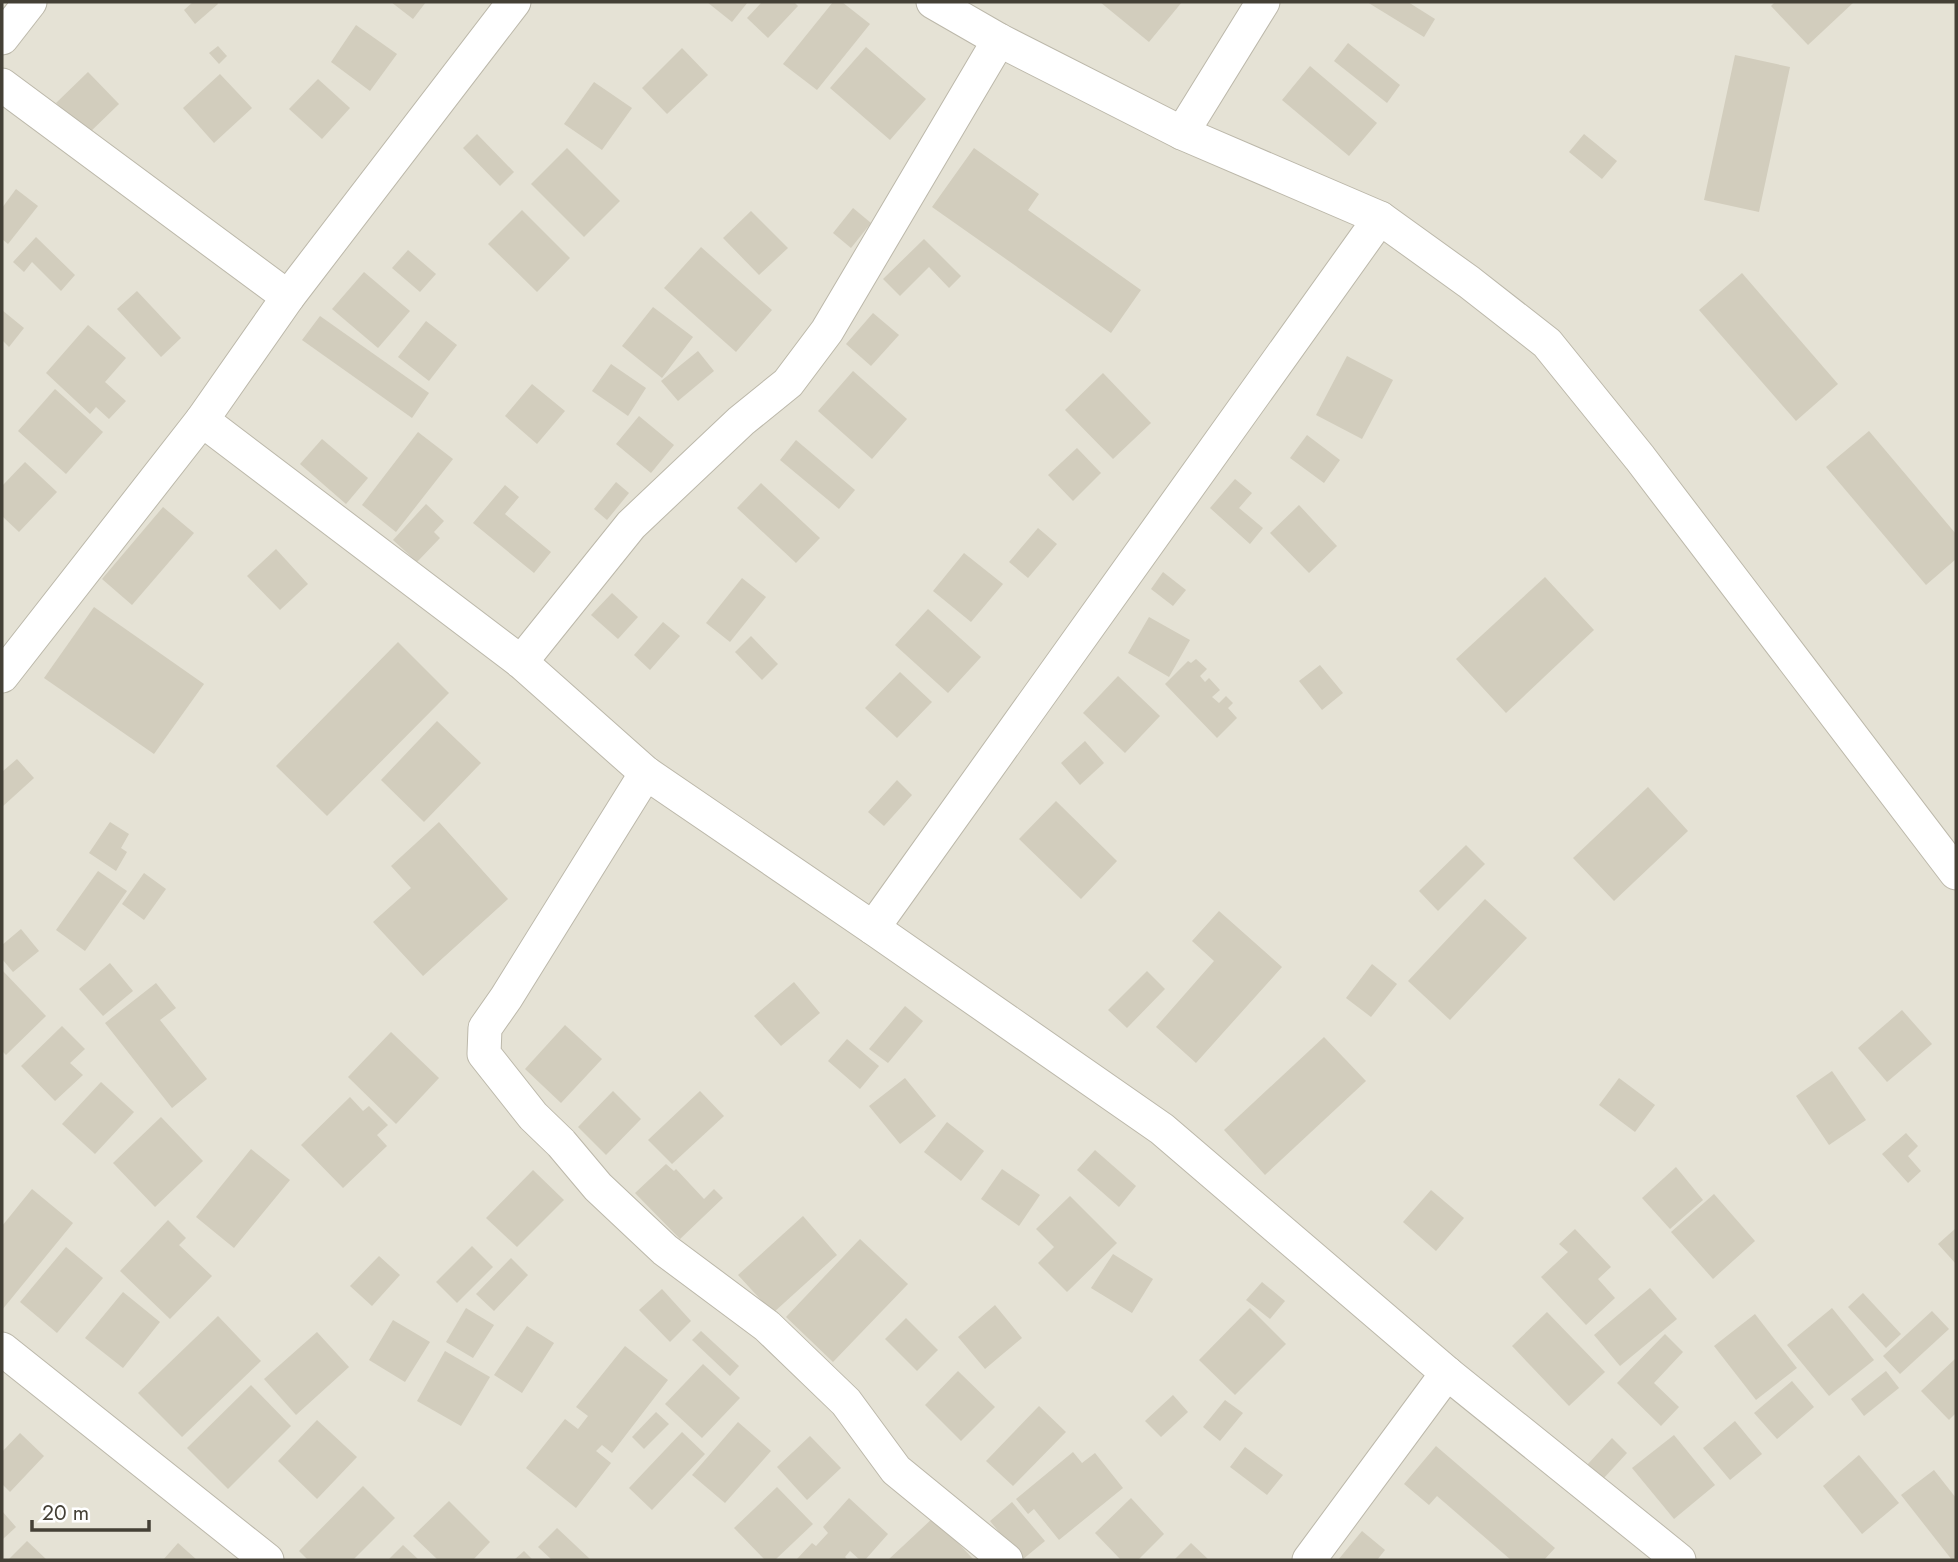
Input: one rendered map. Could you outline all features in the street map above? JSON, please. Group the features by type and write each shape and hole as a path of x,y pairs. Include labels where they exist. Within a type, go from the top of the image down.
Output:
{"street":[{"path":"2,38 30,2"},
{"path":"2,676 202,421 288,297 514,2"},
{"path":"933,2 999,40 1182,133 1380,218 1547,343 1640,458 1956,873"},
{"path":"1182,133 1263,2"},
{"path":"521,662 631,525 741,421 788,383 827,331 999,40"},
{"path":"2,85 288,297"},
{"path":"873,928 1380,218"},
{"path":"202,421 521,662 646,773 1162,1129 1447,1373 1679,1560"},
{"path":"646,773 485,1028 484,1054 533,1116 561,1143 598,1187 665,1250 767,1326 846,1402 896,1470 1006,1560"},
{"path":"2,1349 267,1560"},
{"path":"1309,1560 1447,1373"}],"shaded area":[{"path":"2,2 1956,2 1956,1560 2,1560"}],"building":[{"path":"193,2 218,4 195,24 184,10"},
{"path":"391,2 426,2 413,19"},
{"path":"707,2 748,2 732,22"},
{"path":"762,2 794,2 798,6 768,38 747,18"},
{"path":"833,2 842,2 870,24 817,90 783,64"},
{"path":"1100,2 1182,2 1149,42"},
{"path":"1367,2 1408,2 1435,19 1424,37"},
{"path":"1775,2 1854,2 1808,45 1771,6"},
{"path":"356,25 397,54 370,91 331,62"},
{"path":"1348,43 1400,85 1387,103 1334,61"},
{"path":"218,46 227,56 219,64 209,53"},
{"path":"866,47 926,99 890,140 830,88"},
{"path":"682,48 708,75 667,114 642,88"},
{"path":"1735,55 1790,67 1759,212 1704,200"},
{"path":"1310,66 1377,123 1349,156 1282,100"},
{"path":"88,72 119,104 87,135 56,103"},
{"path":"220,74 252,108 214,143 183,108"},
{"path":"318,79 350,108 322,139 289,109"},
{"path":"594,82 632,108 602,150 564,124"},
{"path":"477,134 514,172 500,186 463,148"},
{"path":"1584,134 1617,161 1602,179 1569,152"},
{"path":"567,148 620,201 584,237 531,184"},
{"path":"974,148 1039,194 1028,210 1141,290 1111,333 932,207"},
{"path":"16,189 38,206 8,244 2,239 2,208"},
{"path":"853,208 871,223 851,248 833,233"},
{"path":"522,210 570,258 537,292 488,244"},
{"path":"751,211 788,248 759,275 723,238"},
{"path":"36,237 75,275 61,291 32,262 24,272 13,262"},
{"path":"924,239 961,276 949,288 929,267 900,296 883,279"},
{"path":"701,247 772,310 736,352 664,288"},
{"path":"408,250 436,274 420,292 392,268"},
{"path":"364,272 410,311 378,348 332,309"},
{"path":"1742,273 1838,384 1796,421 1699,310"},
{"path":"137,291 181,338 161,357 117,309"},
{"path":"653,307 693,337 662,378 622,346"},
{"path":"2,310 24,328 9,347 2,340"},
{"path":"873,313 899,335 871,366 846,344"},
{"path":"320,316 429,393 412,418 302,340"},
{"path":"426,321 457,345 429,381 398,357"},
{"path":"88,325 126,358 105,382 126,401 109,419 96,407 90,414 46,373"},
{"path":"698,351 714,371 678,401 661,381"},
{"path":"1347,356 1393,380 1362,439 1316,415"},
{"path":"611,364 646,388 628,416 592,391"},
{"path":"853,371 907,419 872,459 818,411"},
{"path":"1103,373 1151,423 1113,459 1065,410"},
{"path":"532,384 565,411 537,444 505,416"},
{"path":"55,389 103,432 66,474 18,431"},
{"path":"639,416 674,445 651,473 616,444"},
{"path":"1869,431 1956,534 1956,559 1926,585 1826,467"},
{"path":"418,432 453,459 396,532 362,505"},
{"path":"1307,435 1340,460 1324,483 1290,458"},
{"path":"322,439 368,478 346,504 300,464"},
{"path":"796,440 855,490 839,509 780,460"},
{"path":"1077,448 1101,473 1073,501 1048,475"},
{"path":"25,462 57,492 19,532 2,516 2,486"},
{"path":"1235,479 1252,493 1239,508 1263,528 1250,544 1210,508"},
{"path":"616,482 629,493 607,520 594,509"},
{"path":"761,483 820,538 796,563 737,508"},
{"path":"505,485 519,497 505,514 551,552 534,573 473,523"},
{"path":"426,504 444,521 434,532 440,538 417,562 393,540"},
{"path":"1299,505 1337,546 1309,573 1270,533"},
{"path":"163,507 194,533 132,605 102,579"},
{"path":"1038,528 1057,544 1028,578 1009,562"},
{"path":"276,549 308,584 280,610 247,576"},
{"path":"964,553 1003,584 971,622 933,591"},
{"path":"1163,572 1186,590 1173,606 1151,589"},
{"path":"1545,577 1594,630 1506,713 1456,659"},
{"path":"742,578 766,597 730,642 706,623"},
{"path":"612,593 638,617 618,639 591,615"},
{"path":"94,607 204,684 154,754 44,678"},
{"path":"928,609 981,657 948,693 895,645"},
{"path":"1149,617 1190,640 1169,677 1128,653"},
{"path":"663,622 680,636 650,670 634,655"},
{"path":"751,636 778,664 762,680 735,652"},
{"path":"398,642 449,693 327,816 276,766"},
{"path":"1196,659 1207,669 1200,676 1205,682 1209,678 1220,690 1212,697 1219,703 1226,696 1233,703 1228,708 1237,718 1217,738 1165,684 1188,661 1191,663"},
{"path":"1320,665 1343,693 1322,710 1299,681"},
{"path":"900,672 932,702 897,738 865,708"},
{"path":"1118,676 1160,716 1125,753 1083,713"},
{"path":"437,721 481,763 424,822 381,780"},
{"path":"1085,741 1104,763 1080,785 1061,763"},
{"path":"17,759 34,778 2,807 2,772"},
{"path":"897,780 912,795 884,826 868,812"},
{"path":"1648,787 1688,831 1614,901 1573,858"},
{"path":"1056,801 1117,861 1081,899 1019,839"},
{"path":"110,822 129,834 121,848 127,852 116,871 89,853"},
{"path":"439,822 508,899 423,976 373,922 411,888 391,866"},
{"path":"1466,845 1485,864 1438,911 1419,891"},
{"path":"98,871 127,891 85,951 56,930"},
{"path":"144,873 166,889 144,920 122,904"},
{"path":"1485,899 1527,938 1450,1020 1408,981"},
{"path":"1219,911 1282,967 1196,1063 1156,1027 1214,961 1192,941"},
{"path":"21,929 39,951 13,972 2,959 2,945"},
{"path":"110,963 133,991 103,1016 79,989"},
{"path":"1372,964 1397,984 1371,1017 1346,998"},
{"path":"2,970 46,1016 6,1055 2,1051"},
{"path":"1147,971 1165,989 1127,1028 1108,1010"},
{"path":"794,982 820,1013 781,1046 754,1016"},
{"path":"156,983 176,1008 160,1020 207,1079 172,1108 105,1023"},
{"path":"905,1006 923,1021 888,1063 869,1049"},
{"path":"1902,1010 1932,1044 1887,1082 1858,1048"},
{"path":"565,1025 602,1059 561,1103 525,1069"},
{"path":"62,1026 85,1049 70,1063 83,1075 55,1101 21,1066"},
{"path":"391,1032 439,1078 396,1124 348,1077"},
{"path":"1324,1037 1366,1081 1265,1175 1224,1130"},
{"path":"847,1039 879,1066 860,1089 828,1061"},
{"path":"1832,1071 1866,1120 1829,1145 1796,1096"},
{"path":"905,1078 936,1116 900,1144 869,1106"},
{"path":"1619,1078 1655,1105 1635,1132 1599,1105"},
{"path":"101,1082 134,1112 95,1154 62,1124"},
{"path":"613,1091 641,1119 606,1155 578,1127"},
{"path":"700,1091 724,1116 672,1164 648,1140"},
{"path":"350,1097 363,1111 369,1106 388,1125 377,1135 387,1146 343,1188 301,1145"},
{"path":"161,1117 203,1161 155,1207 113,1163"},
{"path":"947,1122 984,1151 961,1181 924,1152"},
{"path":"1906,1133 1918,1146 1908,1156 1921,1171 1908,1183 1882,1154"},
{"path":"251,1149 290,1180 234,1248 196,1217"},
{"path":"1095,1150 1136,1186 1119,1207 1077,1170"},
{"path":"666,1164 674,1171 676,1169 704,1199 714,1189 723,1198 680,1239 635,1193"},
{"path":"1676,1167 1703,1200 1670,1229 1642,1198"},
{"path":"1002,1169 1040,1195 1019,1226 981,1199"},
{"path":"533,1170 564,1200 517,1247 486,1218"},
{"path":"32,1189 73,1223 2,1310 2,1226"},
{"path":"1431,1190 1464,1218 1436,1251 1403,1222"},
{"path":"1714,1194 1755,1241 1713,1279 1671,1232"},
{"path":"1070,1196 1117,1243 1067,1292 1038,1263 1054,1247 1036,1229"},
{"path":"803,1216 837,1255 773,1313 738,1275"},
{"path":"168,1220 186,1238 179,1245 212,1276 170,1319 120,1271"},
{"path":"1956,1228 1956,1264 1938,1244"},
{"path":"1575,1229 1611,1267 1598,1279 1615,1298 1586,1325 1541,1277 1568,1252 1559,1244"},
{"path":"860,1239 908,1284 833,1362 786,1317"},
{"path":"472,1246 493,1267 457,1303 436,1282"},
{"path":"66,1247 103,1278 57,1333 20,1302"},
{"path":"1113,1254 1153,1279 1132,1313 1091,1288"},
{"path":"379,1256 400,1275 372,1306 350,1286"},
{"path":"511,1258 528,1275 494,1311 476,1294"},
{"path":"1262,1282 1285,1301 1270,1319 1246,1300"},
{"path":"1650,1288 1677,1319 1620,1366 1594,1335"},
{"path":"662,1289 691,1321 670,1342 639,1310"},
{"path":"123,1292 160,1322 123,1368 85,1338"},
{"path":"1863,1293 1901,1334 1886,1348 1848,1307"},
{"path":"995,1305 1022,1338 985,1369 958,1337"},
{"path":"466,1308 494,1325 473,1358 446,1342"},
{"path":"1250,1308 1286,1344 1235,1395 1199,1360"},
{"path":"1832,1308 1874,1360 1829,1396 1787,1345"},
{"path":"1932,1311 1949,1329 1900,1374 1883,1356"},
{"path":"1547,1312 1605,1372 1569,1406 1512,1346"},
{"path":"1755,1314 1797,1368 1756,1400 1714,1346"},
{"path":"218,1316 261,1361 182,1437 138,1393"},
{"path":"906,1318 938,1350 917,1371 885,1339"},
{"path":"393,1320 430,1342 405,1382 369,1360"},
{"path":"527,1326 554,1343 522,1393 494,1375"},
{"path":"701,1331 739,1366 730,1376 692,1340"},
{"path":"317,1332 349,1367 296,1415 264,1379"},
{"path":"1665,1334 1683,1352 1654,1383 1679,1407 1661,1426 1617,1383"},
{"path":"625,1346 668,1380 612,1453 602,1445 596,1451 611,1463 576,1508 526,1468 565,1419 578,1429 588,1416 576,1407"},
{"path":"445,1351 490,1377 461,1426 417,1401"},
{"path":"1956,1358 1956,1413 1949,1420 1921,1391"},
{"path":"703,1364 740,1398 702,1438 665,1404"},
{"path":"958,1371 995,1407 961,1441 925,1405"},
{"path":"1886,1371 1899,1388 1864,1416 1851,1399"},
{"path":"1792,1381 1814,1407 1777,1439 1754,1413"},
{"path":"251,1385 291,1426 228,1489 187,1448"},
{"path":"1173,1395 1188,1412 1161,1437 1145,1421"},
{"path":"1225,1400 1243,1413 1220,1441 1203,1427"},
{"path":"1039,1406 1066,1432 1013,1486 986,1461"},
{"path":"656,1412 669,1424 644,1449 632,1437"},
{"path":"317,1420 357,1457 317,1499 278,1461"},
{"path":"1735,1421 1762,1454 1730,1480 1703,1448"},
{"path":"738,1422 771,1451 725,1503 692,1475"},
{"path":"682,1432 705,1454 652,1510 629,1488"},
{"path":"20,1433 44,1456 10,1492 2,1484 2,1452"},
{"path":"1674,1435 1715,1485 1674,1519 1632,1468"},
{"path":"810,1436 841,1468 807,1500 777,1467"},
{"path":"1612,1438 1627,1453 1603,1479 1587,1465"},
{"path":"1436,1446 1555,1548 1544,1560 1511,1560 1437,1496 1429,1505 1404,1484"},
{"path":"1245,1447 1283,1475 1267,1495 1230,1467"},
{"path":"1073,1452 1082,1463 1095,1453 1123,1488 1059,1540 1034,1509 1028,1514 1016,1499"},
{"path":"1859,1455 1899,1503 1862,1534 1823,1486"},
{"path":"1934,1470 1956,1498 1956,1560 1952,1560 1901,1495"},
{"path":"363,1486 395,1518 353,1560 308,1560 299,1551"},
{"path":"777,1487 813,1524 775,1560 765,1560 734,1528"},
{"path":"849,1498 888,1534 865,1560 860,1560 850,1551 845,1557 848,1560 796,1560 812,1543 816,1546 828,1533 823,1527"},
{"path":"1131,1498 1164,1534 1138,1560 1121,1560 1095,1533"},
{"path":"449,1501 490,1542 473,1560 438,1560 413,1536"},
{"path":"1012,1502 1045,1541 1022,1560 990,1521"},
{"path":"2,1511 16,1527 2,1540"},
{"path":"934,1517 974,1560 888,1560"},
{"path":"557,1528 591,1560 552,1560 538,1547"},
{"path":"1362,1531 1385,1550 1377,1560 1338,1560"},
{"path":"27,1541 47,1560 8,1560"},
{"path":"178,1543 197,1560 163,1560"},
{"path":"1191,1543 1209,1560 1174,1560"},
{"path":"403,1545 419,1560 388,1560"},
{"path":"524,1551 533,1560 514,1560"}]}
